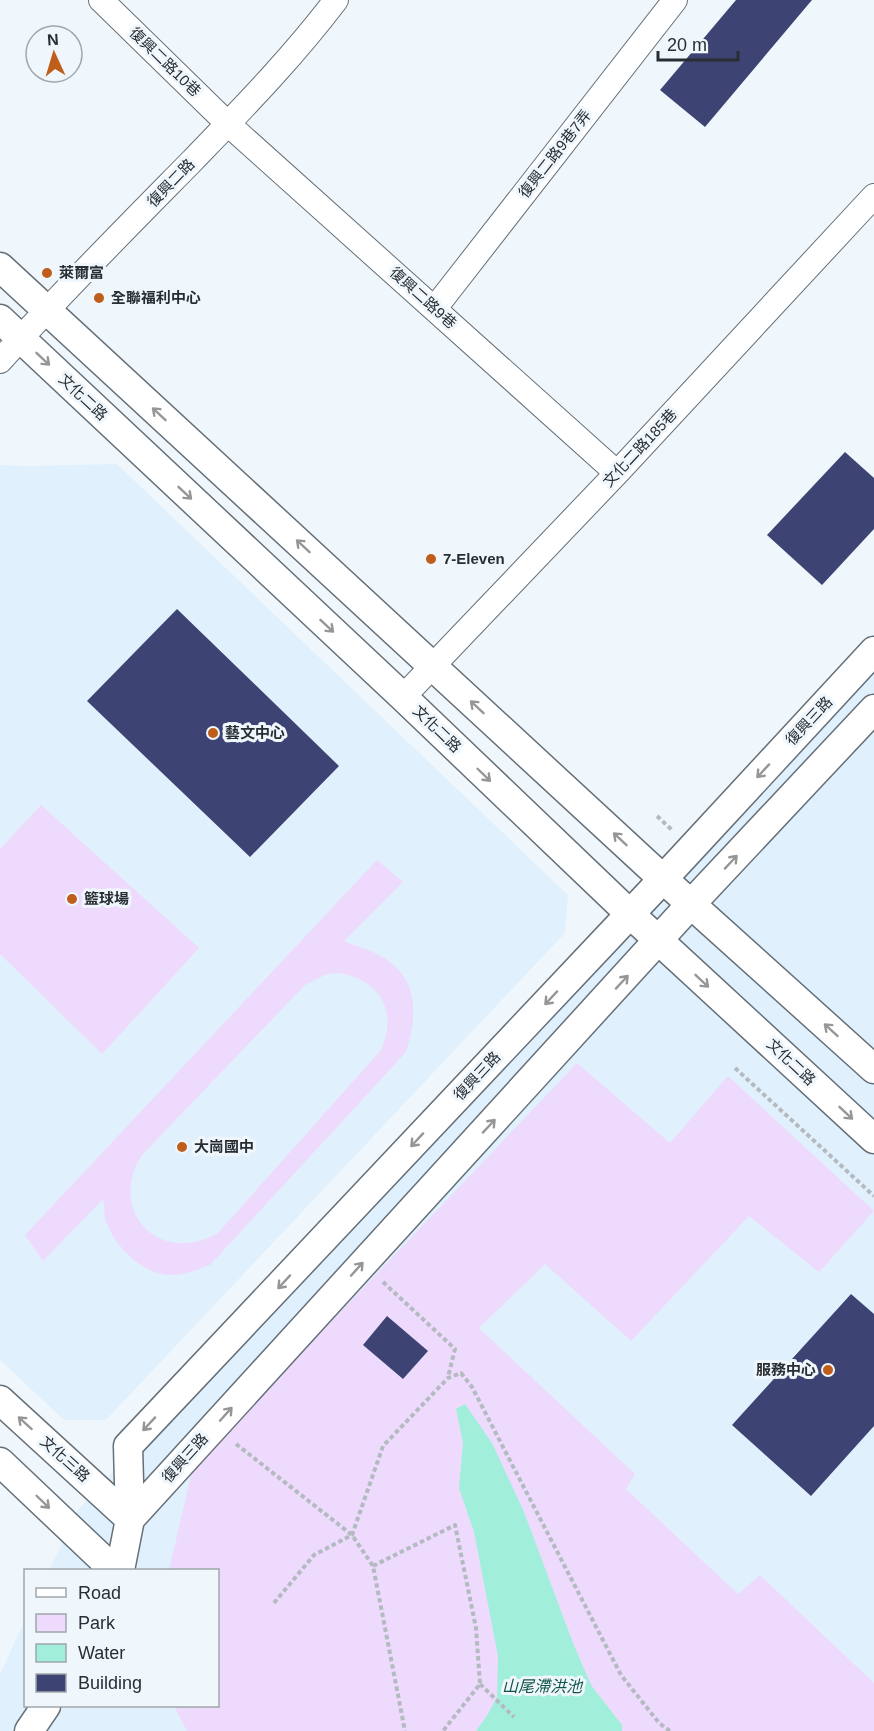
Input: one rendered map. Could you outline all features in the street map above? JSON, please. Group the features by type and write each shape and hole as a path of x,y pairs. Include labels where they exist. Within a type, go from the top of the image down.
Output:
{"street":[{"name":"復興二路10巷","path":"101,0 228,124"},
{"name":"復興二路","path":"0,361 10,329 46,310 228,124 321,20 336,0"},
{"name":"復興二路9巷7弄","path":"435,308 675,0"},
{"name":"復興二路9巷","path":"228,124 617,473"},
{"name":"文化二路185巷","path":"403,697 617,473 874,196"},
{"path":"0,267 663,879 874,1070"},
{"name":"文化二路","path":"10,329 403,697 630,914 874,1139"},
{"name":"復興三路","path":"120,1569 130,1519 128,1446 663,879 874,651"},
{"name":"復興三路","path":"130,1519 691,904 874,709"},
{"name":"文化三路","path":"0,1400 130,1519"},
{"path":"0,1462 113,1569"},
{"path":"28,1731 45,1707"}],"path":[{"path":"735,1068 874,1196"},
{"path":"274,1603 314,1555 352,1535 383,1446 448,1377 455,1349 363,1263"},
{"path":"448,1377 461,1373 472,1387 621,1675 659,1723 670,1731"},
{"path":"215,1426 352,1535 373,1566 405,1731"},
{"path":"373,1566 455,1525 476,1628 480,1684 514,1717"},
{"path":"443,1731 480,1684"}],"shaded area":[{"name":"大崗國中","path":"117,464 568,895 565,933 106,1420 64,1420 0,1360 0,465"},
{"path":"874,660 874,1731 0,1731 0,1674 24,1622 24,1707 219,1707 219,1569 49,1569 78,1510 330,1233 602,965"}],"green space":[{"name":"籃球場","path":"41,805 199,948 102,1054 0,954 0,849"},
{"path":"377,860 403,882 344,941 375,953 402,974 412,997 413,1010 406,1052 210,1265 184,1274 169,1275 139,1264 123,1249 110,1231 106,1222 103,1199 43,1261 25,1235","holes":["339,973 354,977 375,990 382,1000 388,1023 381,1050 218,1233 197,1241 177,1243 159,1238 145,1228 135,1213 131,1196 133,1176 142,1155 305,985 327,974"]},
{"path":"577,1063 670,1143 728,1076 874,1211 819,1272 749,1216 631,1341 545,1264 479,1328 635,1474 626,1489 738,1594 760,1575 874,1683 874,1731 187,1731 175,1707 219,1707 219,1569 169,1569 193,1467"}],"water":[{"name":"山尾滯洪池","path":"465,1404 492,1443 524,1512 591,1685 622,1725 622,1731 476,1731 497,1697 498,1656 474,1532 459,1488 463,1443 456,1409"}],"building":[{"path":"736,0 812,0 705,127 660,90"},
{"path":"845,452 874,478 874,529 822,585 767,535"},
{"name":"藝文中心","path":"177,609 339,766 250,857 87,701"},
{"name":"服務中心","path":"851,1294 874,1314 874,1426 811,1496 732,1425"},
{"path":"387,1316 428,1351 403,1379 363,1345"}],"place":[{"name":"萊爾富","path":"47,273"},
{"name":"全聯福利中心","path":"99,298"},
{"name":"7-Eleven","path":"431,559"},
{"name":"藝文中心","path":"213,733"},
{"name":"籃球場","path":"72,899"},
{"name":"大崗國中","path":"182,1147"},
{"name":"服務中心","path":"828,1370"}]}
